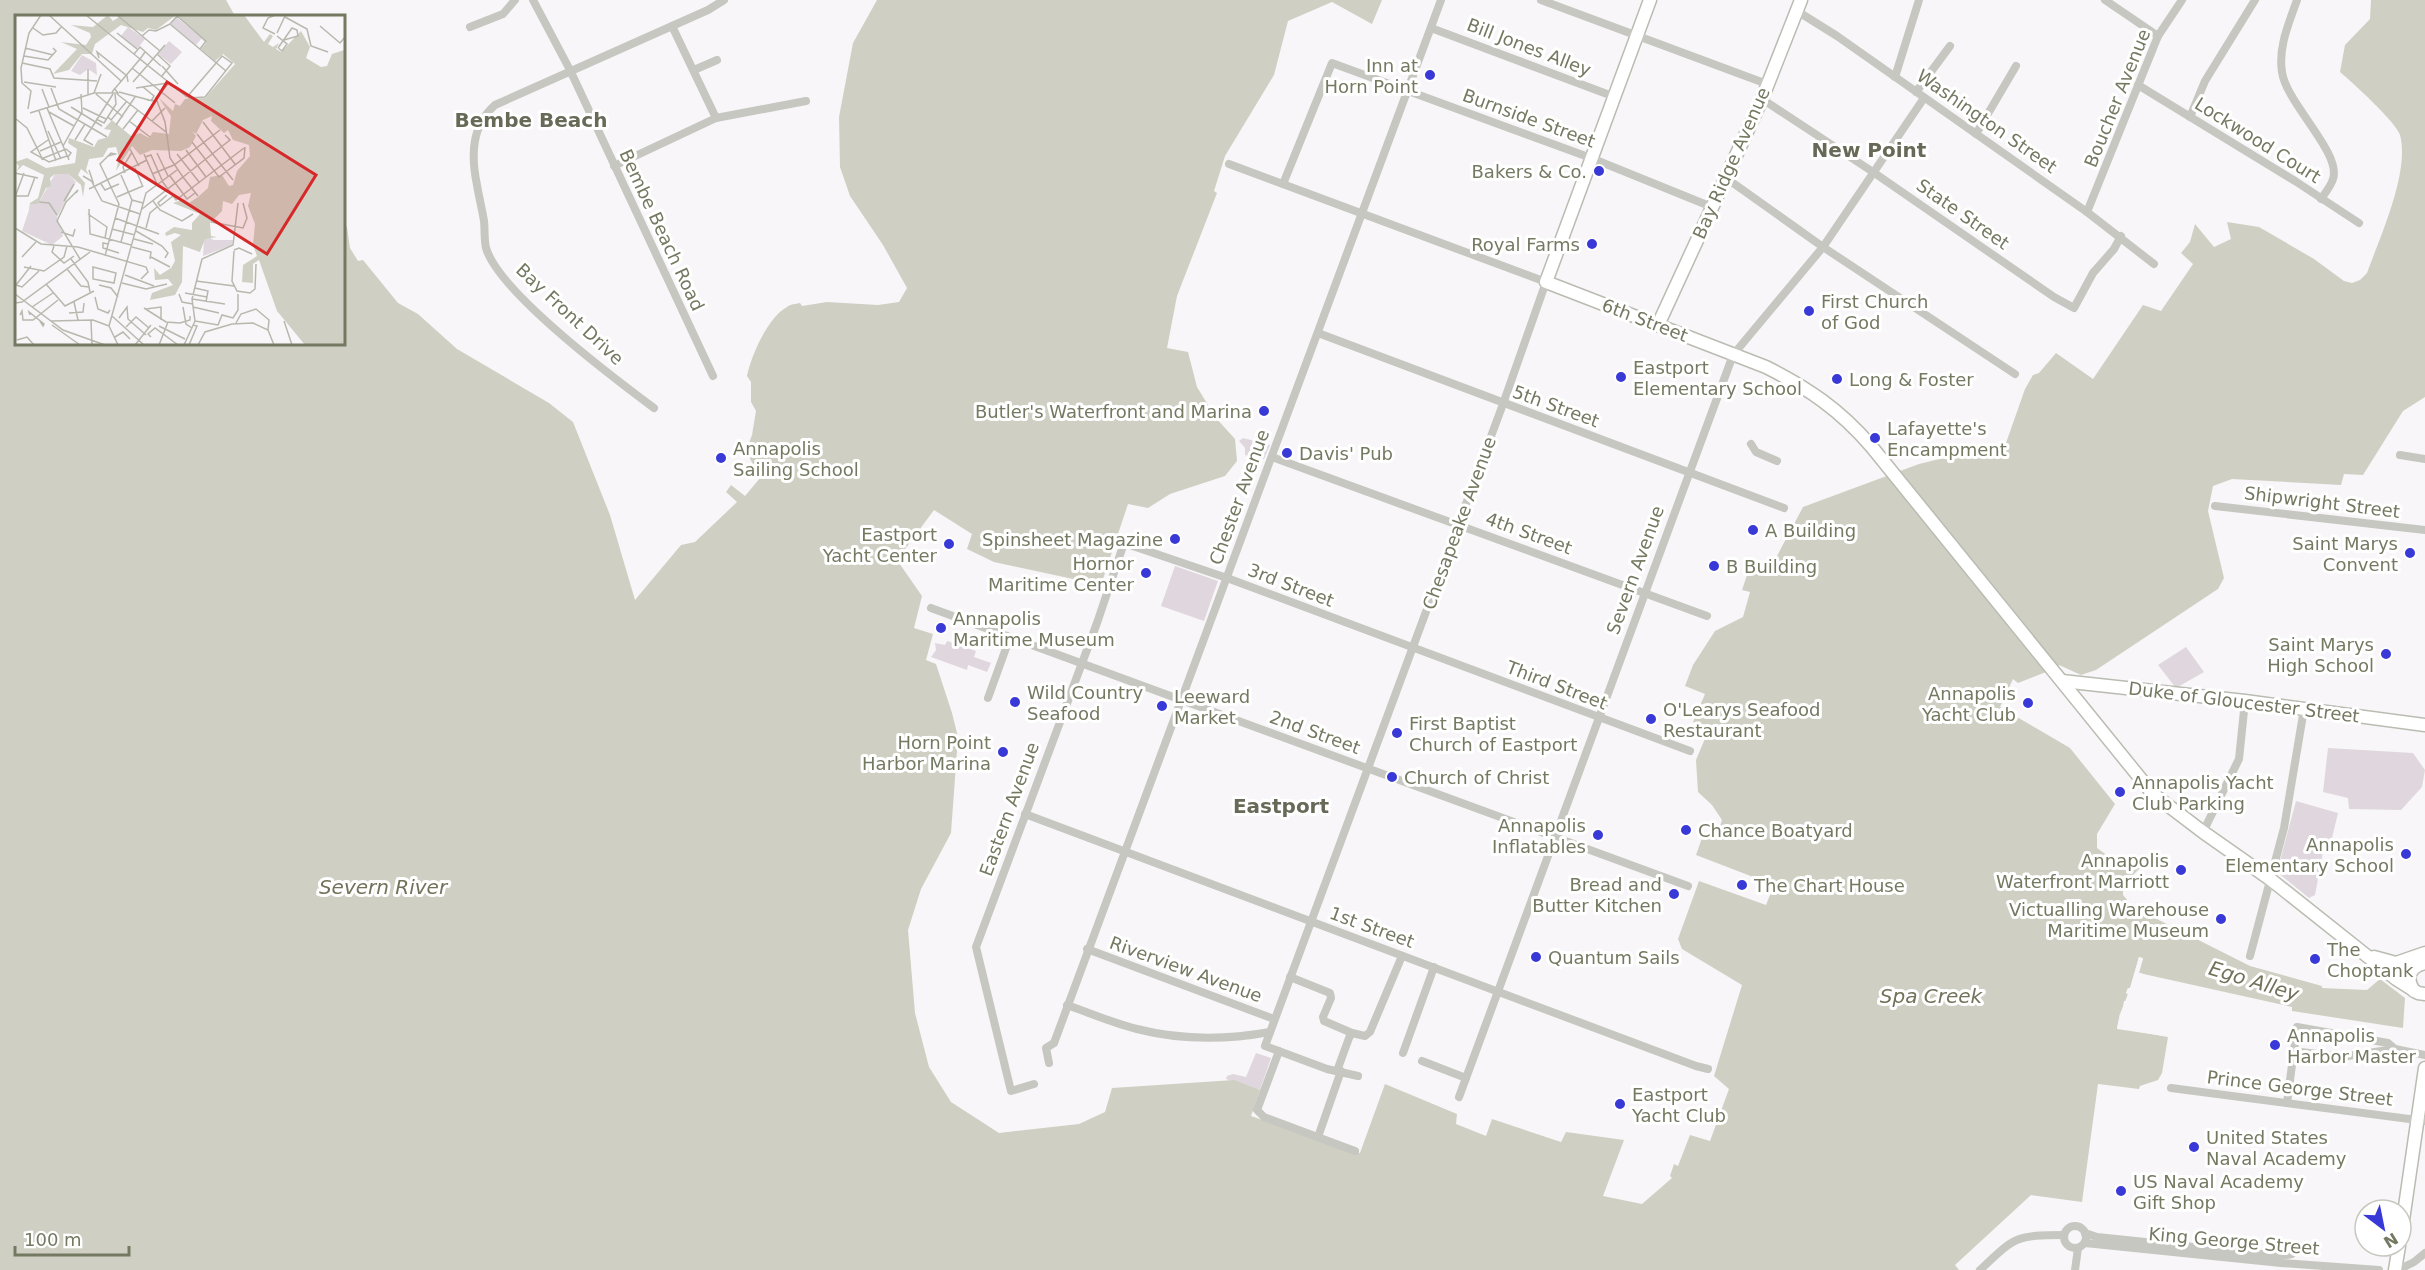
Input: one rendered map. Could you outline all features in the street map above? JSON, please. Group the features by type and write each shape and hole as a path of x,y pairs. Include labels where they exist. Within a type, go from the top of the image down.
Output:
{"main road":[{"name":"Chesapeake Avenue","path":"1546,282 1650,0"},
{"name":"Bay Ridge Avenue","path":"1658,325 1762,99 1799,6"},
{"name":"6th Street","path":"1546,282 1766,367 1829,404 1871,446 1956,554 2153,794 2270,879 2396,979 2421,995"},
{"name":"Duke of Gloucester Street","path":"2062,681 2304,708 2425,725"},
{"path":"2370,957 2396,963 2420,960"},
{"path":"2420,960 2409,977 2410,984 2421,995"},
{"path":"2408,1198 2422,1120 2425,1068"}],"street":[{"path":"470,27 503,14 515,0"},
{"name":"Bembe Beach Road","path":"533,0 570,70 713,376"},
{"name":"Bay Front Drive","path":"654,408 602,369 524,298 495,267 486,248 473,154 477,128 484,114 495,105 708,10 724,0"},
{"name":"Chester Avenue","path":"1049,1063 1046,1048 1054,1042 1441,0"},
{"path":"1541,0 1767,84"},
{"path":"1895,77 1919,0"},
{"path":"2105,0 2158,36"},
{"name":"Boucher Avenue","path":"2087,212 2158,36 2182,0"},
{"path":"2190,117 2205,81 2255,0"},
{"path":"2297,0 2282,48 2282,74 2289,92 2334,164 2333,179 2321,199"},
{"name":"Washington Street","path":"1799,6 1837,36 2121,236 2154,264"},
{"path":"672,26 716,118"},
{"name":"Bill Jones Alley","path":"1431,28 1615,97"},
{"path":"1916,92 1950,46"},
{"path":"694,70 717,60"},
{"name":"Burnside Street","path":"1283,184 1332,63 1591,158 1712,207"},
{"path":"1976,134 2016,66"},
{"name":"Lockwood Court","path":"2138,86 2359,223"},
{"name":"Severn Avenue","path":"1459,1097 1733,355 1823,247 1924,98"},
{"name":"State Street","path":"1762,99 1873,172 2054,297 2074,308 2093,273 2114,249 2121,236"},
{"path":"614,166 716,118 806,102"},
{"name":"6th Street","path":"1229,164 1546,282"},
{"path":"1726,178 1823,247 2015,374"},
{"name":"Chesapeake Avenue","path":"1279,1051 1265,1046 1269,1032 1503,404 1546,282"},
{"name":"5th Street","path":"1318,333 1784,508"},
{"path":"1751,444 1756,452 1777,461"},
{"path":"2400,454 2425,459"},
{"name":"4th Street","path":"1272,457 1707,616"},
{"name":"Shipwright Street","path":"2215,506 2425,530"},
{"name":"3rd Street","path":"1124,543 1227,578 1412,648"},
{"name":"Eastern Avenue","path":"1034,1084 1011,1091 976,947 1080,663 1097,623 1124,543"},
{"name":"2nd Street","path":"931,608 1688,886"},
{"path":"988,698 1010,637"},
{"name":"Third Street","path":"1412,648 1690,751"},
{"path":"2203,832 2239,759 2245,701"},
{"path":"2250,956 2290,800 2304,708"},
{"name":"1st Street","path":"1025,814 1708,1069"},
{"name":"Riverview Avenue","path":"1087,950 1274,1019"},
{"path":"1290,977 1330,993 1331,998 1323,1017 1324,1021 1365,1036 1370,1032 1402,956"},
{"path":"1403,1053 1434,967"},
{"path":"1067,1005 1138,1029 1183,1037 1220,1038 1269,1032"},
{"path":"2287,1103 2296,1027 2388,1043 2394,1048"},
{"path":"1318,1137 1348,1038 1353,1033"},
{"path":"2293,1051 2341,1057 2394,1048 2425,1055"},
{"path":"1355,1151 1264,1117 1257,1110 1279,1051 1358,1076"},
{"path":"1422,1062 1466,1078"},
{"name":"Prince George Street","path":"2171,1088 2422,1120"},
{"path":"2075,1270 2085,1233 2079,1227 2067,1228 2064,1235 2068,1246 2081,1245"},
{"name":"King George Street","path":"2085,1233 2097,1237 2281,1263 2301,1246"},
{"path":"1980,1270 2007,1245 2017,1239 2037,1235 2064,1235"},
{"name":"King George Street","path":"2081,1245 2377,1270"},
{"path":"2397,1270 2414,1262 2425,1252"}],"shaded area":[{"path":"1243,438 1270,445 1264,459 1245,455 1245,448 1239,441"},
{"path":"1175,566 1218,581 1204,621 1161,606"},
{"path":"947,641 976,651 974,657 991,663 987,672 968,665 967,670 931,657 936,650 935,643 945,645"},
{"path":"2186,647 2204,672 2176,688 2158,665"},
{"path":"2328,748 2413,753 2425,770 2422,787 2401,810 2349,809 2348,798 2323,792"},
{"path":"2296,801 2338,813 2330,846 2324,846 2315,895 2309,898 2277,872"},
{"path":"1256,1053 1271,1058 1260,1090 1226,1079 1227,1076 1233,1074 1246,1077"}],"water":[{"name":"Severn River","path":"0,0 226,0 234,15 15,15 15,345 345,345 345,224 350,248 358,261 363,260 398,303 418,314 457,349 549,403 573,422 610,515 635,600 681,545 695,542 737,502 726,492 731,485 745,496 760,478 746,451 752,435 756,411 751,402 751,382 747,376 756,348 773,319 788,306 800,303 802,306 827,302 878,305 899,302 907,288 883,245 850,196 840,167 839,117 853,43 877,0 1382,0 1372,24 1332,2 1288,21 1274,75 1225,156 1214,191 1217,193 1177,296 1167,348 1188,352 1197,387 1216,418 1235,439 1237,461 1225,476 1170,494 1148,508 1128,504 1101,585 994,562 967,549 972,534 934,510 897,560 922,596 914,628 933,634 926,660 936,664 958,737 951,833 921,889 908,930 915,1013 929,1067 951,1102 999,1133 1079,1124 1105,1112 1112,1088 1234,1080 1260,1090 1251,1116 1360,1153 1385,1084 1457,1114 1456,1124 1486,1136 1492,1119 1561,1142 1566,1132 1624,1140 1603,1196 1642,1204 1672,1178 1670,1176 1674,1164 1678,1166 1690,1135 1710,1141 1729,1089 1714,1076 1742,985 1682,949 1678,939 1699,881 1766,905 1774,885 1696,855 1703,835 1716,839 1722,820 1712,805 1698,792 1696,760 1709,729 1693,722 1705,694 1685,686 1693,665 1715,631 1743,617 1750,592 1742,590 1750,566 1765,571 1777,556 1803,507 1919,464 2006,443 2025,389 2033,375 2039,373 2056,353 2093,379 2143,305 2161,311 2193,264 2181,253 2190,242 2195,224 2214,247 2231,239 2227,222 2259,227 2314,259 2344,281 2352,283 2360,280 2367,273 2386,223 2401,167 2402,150 2400,135 2391,121 2340,72 2345,45 2370,19 2371,0 2425,0 2425,397 2403,411 2363,475 2344,474 2341,485 2232,479 2213,486 2208,511 2224,578 2218,589 2096,670 2081,675 2059,665 2049,674 2046,672 2018,683 2013,679 2000,707 2070,748 2115,804 2097,834 2097,848 2125,868 2142,866 2123,885 2123,895 2133,907 2250,966 2322,986 2322,988 2367,990 2380,979 2405,998 2403,1028 2292,1011 2292,1007 2139,973 2143,959 2139,957 2117,1028 2168,1037 2162,1073 2158,1080 2140,1086 2139,1089 2098,1084 2082,1202 2031,1195 1955,1265 1959,1270 0,1270"}],"pier":[{"path":"2139,957 2143,958 2138,972 2148,976 2147,978 2137,976 2121,1026 2169,1034 2171,1037 2117,1029 2128,994 2126,993 2130,988"}],"place":[{"name":"Inn at Horn Point","path":"1430,75"},
{"name":"Bakers & Co.","path":"1599,171"},
{"name":"Royal Farms","path":"1592,244"},
{"name":"First Church of God","path":"1809,311"},
{"name":"Eastport Elementary School","path":"1621,377"},
{"name":"Long & Foster","path":"1837,379"},
{"name":"Butler's Waterfront and Marina","path":"1264,411"},
{"name":"Lafayette's Encampment","path":"1875,438"},
{"name":"Davis' Pub","path":"1287,453"},
{"name":"Annapolis Sailing School","path":"721,458"},
{"name":"A Building","path":"1753,530"},
{"name":"Spinsheet Magazine","path":"1175,539"},
{"name":"Eastport Yacht Center","path":"949,544"},
{"name":"Saint Marys Convent","path":"2410,553"},
{"name":"B Building","path":"1714,566"},
{"name":"Hornor Maritime Center","path":"1146,573"},
{"name":"Annapolis Maritime Museum","path":"941,628"},
{"name":"Saint Marys High School","path":"2386,654"},
{"name":"Wild Country Seafood","path":"1015,702"},
{"name":"Annapolis Yacht Club","path":"2028,703"},
{"name":"Leeward Market","path":"1162,706"},
{"name":"O'Learys Seafood Restaurant","path":"1651,719"},
{"name":"First Baptist Church of Eastport","path":"1397,733"},
{"name":"Horn Point Harbor Marina","path":"1003,752"},
{"name":"Church of Christ","path":"1392,777"},
{"name":"Annapolis Yacht Club Parking","path":"2120,792"},
{"name":"Chance Boatyard","path":"1686,830"},
{"name":"Annapolis Inflatables","path":"1598,835"},
{"name":"Annapolis Elementary School","path":"2406,854"},
{"name":"Annapolis Waterfront Marriott","path":"2181,870"},
{"name":"The Chart House","path":"1742,885"},
{"name":"Bread and Butter Kitchen","path":"1674,894"},
{"name":"Victualling Warehouse Maritime Museum","path":"2221,919"},
{"name":"Quantum Sails","path":"1536,957"},
{"name":"The Choptank","path":"2315,959"},
{"name":"Annapolis Harbor Master","path":"2275,1045"},
{"name":"Eastport Yacht Club","path":"1620,1104"},
{"name":"United States Naval Academy","path":"2194,1147"},
{"name":"US Naval Academy Gift Shop","path":"2121,1191"}],"district":[{"name":"Bembe Beach","path":"531,120"},
{"name":"New Point","path":"1869,150"},
{"name":"Eastport","path":"1281,806"}],"water label":[{"name":"Ego Alley","path":"2254,981"},
{"name":"Spa Creek","path":"1931,996"}]}
